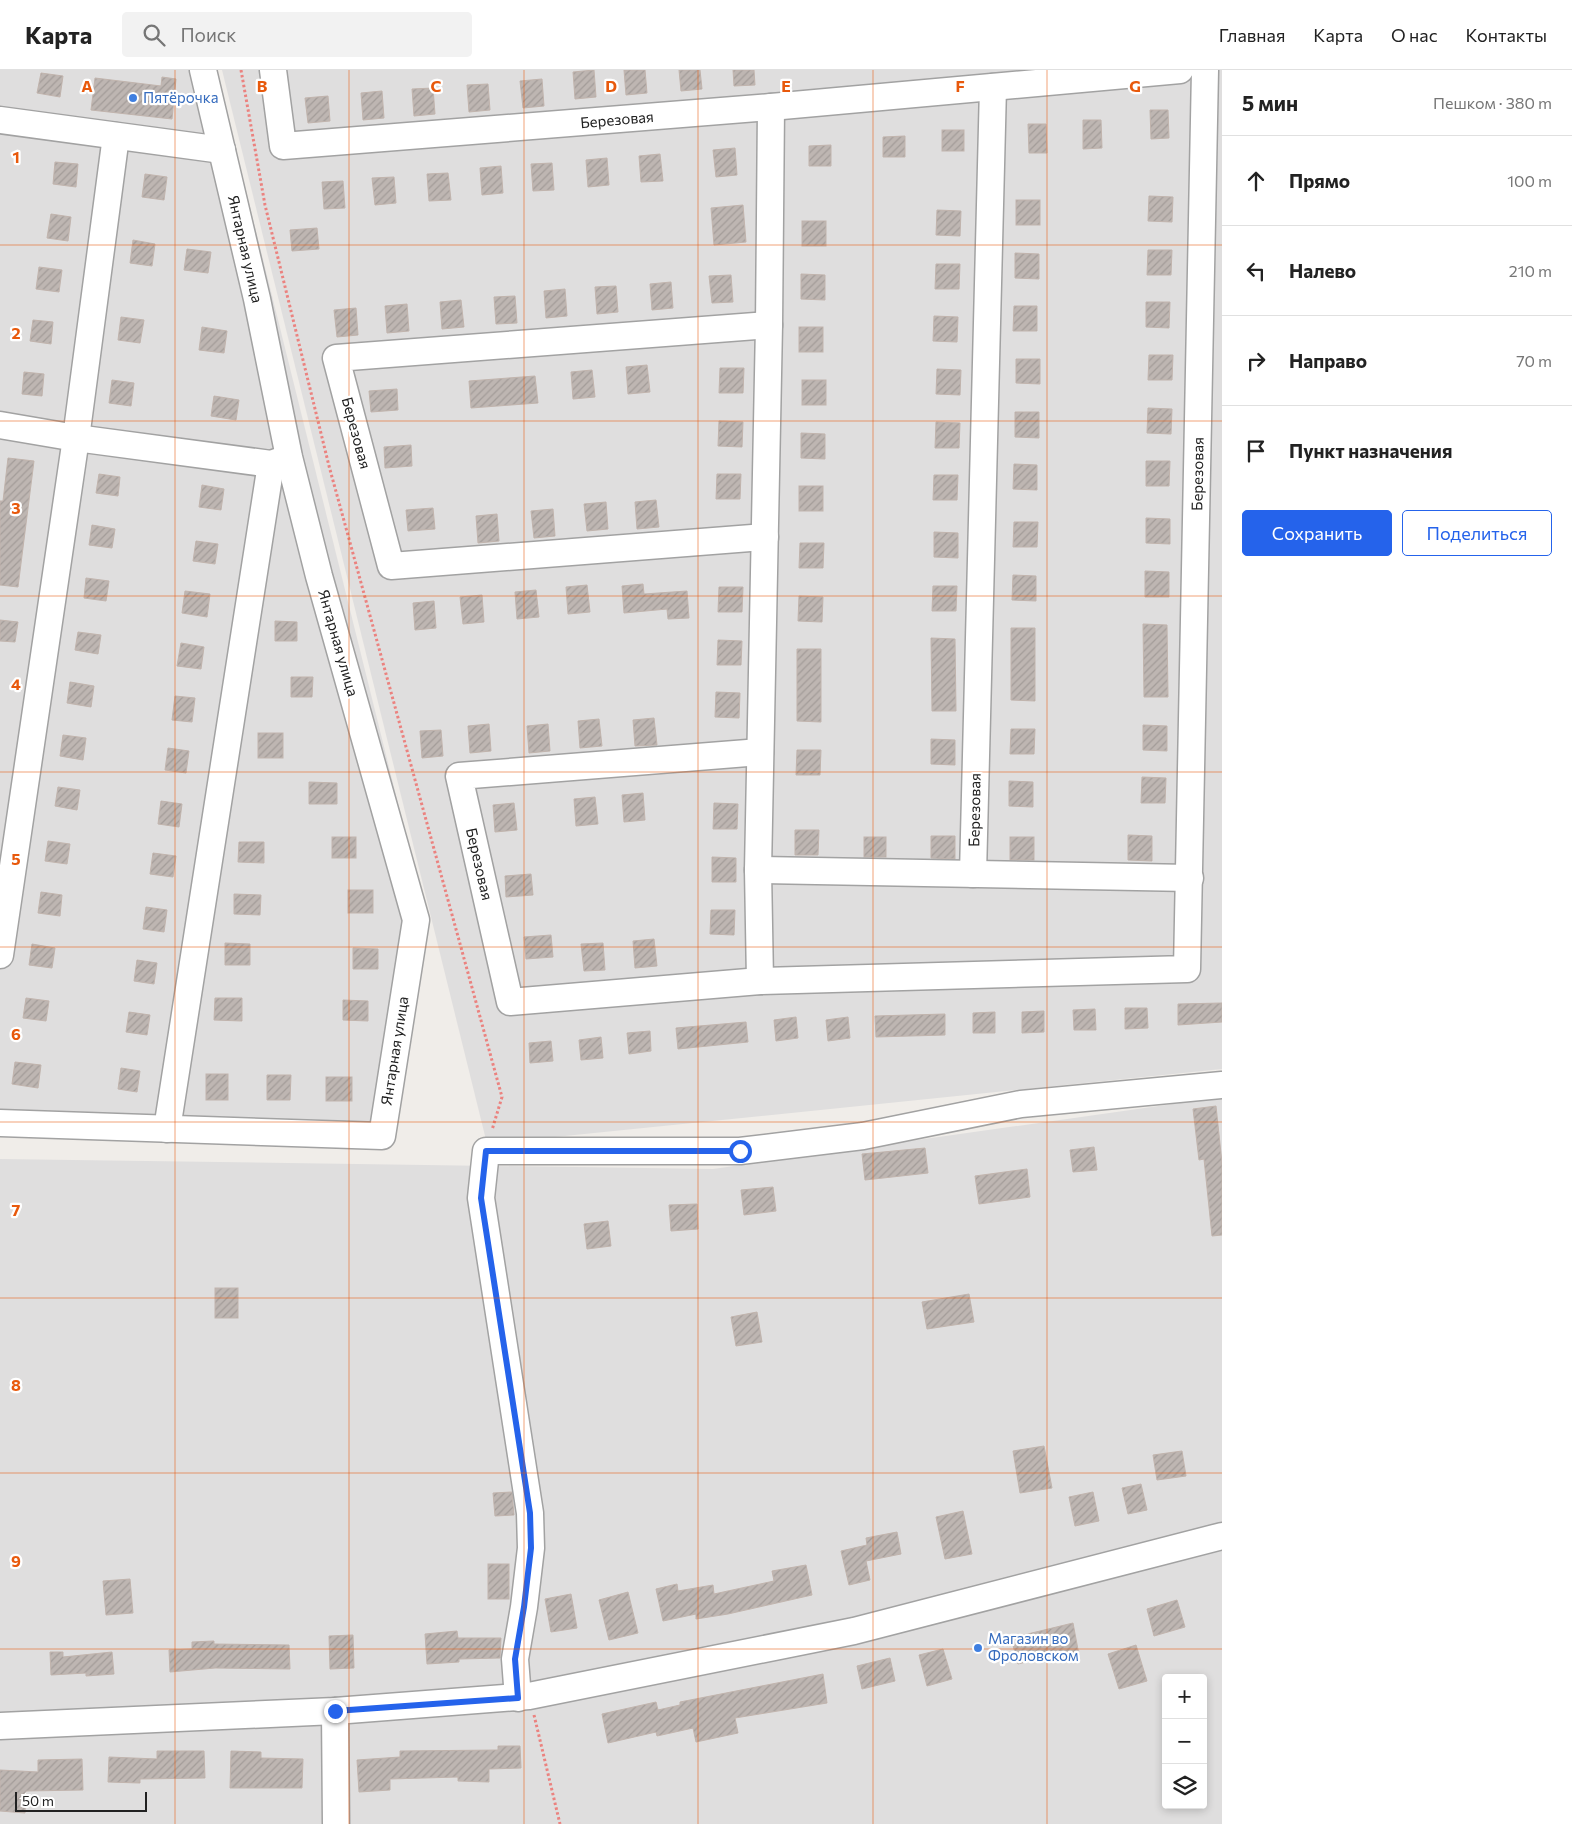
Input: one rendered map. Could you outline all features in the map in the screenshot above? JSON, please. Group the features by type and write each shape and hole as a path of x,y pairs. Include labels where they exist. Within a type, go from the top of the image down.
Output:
{"street":[{"name":"Янтарная улица","path":"203,70 257,299 280,461 319,576 416,920 382,1136 167,1129 280,461"},
{"name":"Березовая","path":"273,70 283,146 771,107 1180,70"},
{"name":"Березовая","path":"760,752 459,776 510,1002 760,980 1187,969 1205,70"},
{"name":"Березовая","path":"973,874 993,87"},
{"path":"760,980 758,870 769,325 771,107"},
{"path":"0,120 222,150"},
{"path":"0,955 76,438 116,136"},
{"name":"Березовая","path":"765,537 391,566 336,358 769,325"},
{"path":"0,425 76,438 280,461"},
{"path":"758,870 1190,878"},
{"path":"523,1697 515,1659 529,1568 530,1513 481,1198 486,1151 740,1151 863,1136 1021,1104 1222,1085"},
{"path":"0,1123 167,1129"},
{"path":"0,1726 335,1711 523,1697 854,1632 1222,1536"},
{"path":"335,1711 336,1824"}],"path":[{"path":"240,70 265,205 329,466 502,1097 486,1151"},
{"path":"523,1697 560,1824"}],"shaded area":[{"path":"0,70 216,70 427,920 391,1142 0,1131"},
{"path":"222,70 1222,70 1222,1069 487,1144"},
{"path":"1222,1097 1222,1824 0,1824 0,1159 713,1169"}],"building":[{"path":"594,70 596,97 575,99 573,72"},
{"path":"624,70 645,70 647,93 626,95"},
{"path":"679,70 700,70 702,89 681,91"},
{"path":"733,70 754,70 755,85 734,86"},
{"path":"41,73 63,76 60,97 37,93"},
{"name":"Пятёрочка","path":"162,77 176,79 172,119 91,110 95,78 161,86"},
{"path":"542,79 544,106 523,108 520,81"},
{"path":"488,84 490,110 469,112 467,85"},
{"path":"433,88 435,114 414,116 412,89"},
{"path":"382,91 384,118 363,120 361,93"},
{"path":"328,96 330,121 308,123 305,98"},
{"path":"1150,110 1168,110 1169,138 1151,139"},
{"path":"1083,120 1101,120 1102,148 1083,149"},
{"path":"1028,124 1046,124 1047,153 1029,153"},
{"path":"942,130 964,130 964,151 942,151"},
{"path":"905,136 905,157 883,157 883,137"},
{"path":"831,145 831,166 809,166 809,146"},
{"path":"735,148 737,175 716,177 713,150"},
{"path":"660,154 663,181 641,182 639,156"},
{"path":"607,158 609,185 588,187 586,160"},
{"path":"55,162 78,164 76,187 53,184"},
{"path":"552,163 554,190 533,191 531,164"},
{"path":"501,166 503,193 482,195 480,168"},
{"path":"448,173 451,200 429,201 427,174"},
{"path":"145,174 167,177 164,200 142,197"},
{"path":"394,177 396,203 375,205 372,178"},
{"path":"343,181 345,208 324,209 322,182"},
{"path":"1149,196 1173,197 1172,222 1148,221"},
{"path":"1016,200 1040,200 1040,225 1016,225"},
{"path":"743,205 746,242 714,245 711,208"},
{"path":"937,210 961,211 960,236 936,235"},
{"path":"51,214 71,217 68,241 47,238"},
{"path":"802,221 826,221 826,246 802,246"},
{"path":"317,228 319,249 292,251 290,230"},
{"path":"133,240 155,244 152,266 130,263"},
{"path":"187,249 211,252 208,273 184,270"},
{"path":"1148,250 1172,250 1171,275 1147,275"},
{"path":"1015,253 1039,254 1039,279 1015,278"},
{"path":"936,264 960,264 959,289 935,289"},
{"path":"39,267 62,270 59,292 36,289"},
{"path":"801,274 825,275 825,300 801,299"},
{"path":"731,275 733,302 712,303 709,276"},
{"path":"671,282 673,308 652,310 650,284"},
{"path":"616,286 618,312 597,314 595,287"},
{"path":"565,289 567,316 546,318 544,291"},
{"path":"515,296 517,323 496,324 494,297"},
{"path":"461,300 464,327 442,329 440,302"},
{"path":"1146,302 1170,302 1169,328 1146,327"},
{"path":"407,304 409,331 387,333 385,306"},
{"path":"1014,306 1037,306 1037,331 1013,331"},
{"path":"356,308 358,335 337,337 334,310"},
{"path":"934,316 958,317 957,342 933,341"},
{"path":"121,317 144,320 140,343 118,340"},
{"path":"33,320 53,322 51,344 30,341"},
{"path":"202,327 227,331 224,353 199,350"},
{"path":"799,327 823,327 823,352 799,352"},
{"path":"1149,355 1173,355 1172,380 1148,380"},
{"path":"1016,359 1040,359 1040,384 1016,383"},
{"path":"647,365 650,392 628,394 626,367"},
{"path":"720,368 744,368 743,393 719,393"},
{"path":"937,369 961,370 960,395 936,394"},
{"path":"592,370 595,397 573,399 571,372"},
{"path":"24,372 44,374 42,396 22,394"},
{"path":"535,376 538,403 471,408 469,381"},
{"path":"112,380 134,383 131,406 109,403"},
{"path":"802,380 826,380 826,405 802,405"},
{"path":"397,389 398,410 371,412 369,391"},
{"path":"214,396 239,400 236,420 211,416"},
{"path":"1148,408 1172,409 1171,434 1147,433"},
{"path":"1015,412 1039,412 1039,438 1015,437"},
{"path":"719,421 743,422 742,447 718,446"},
{"path":"936,422 960,423 959,448 935,448"},
{"path":"801,433 825,434 825,459 801,458"},
{"path":"411,445 412,466 385,468 384,447"},
{"path":"8,458 34,461 18,587 0,585 0,501 3,501"},
{"path":"1146,461 1170,461 1169,486 1146,486"},
{"path":"1014,464 1037,465 1037,490 1013,489"},
{"path":"99,474 120,477 118,496 96,493"},
{"path":"717,474 741,474 740,499 716,499"},
{"path":"934,475 958,475 957,500 933,500"},
{"path":"202,485 224,489 221,510 199,507"},
{"path":"799,486 823,486 823,511 799,511"},
{"path":"656,500 659,527 637,529 635,502"},
{"path":"606,502 608,529 587,531 584,504"},
{"path":"433,508 435,529 408,531 406,510"},
{"path":"553,509 555,536 534,538 531,511"},
{"path":"497,514 499,541 478,543 476,516"},
{"path":"1146,518 1170,519 1170,544 1146,543"},
{"path":"1014,522 1038,522 1037,547 1013,547"},
{"path":"92,525 115,529 112,548 89,545"},
{"path":"934,532 958,533 958,558 934,557"},
{"path":"196,541 218,544 215,564 193,561"},
{"path":"800,543 824,543 823,568 799,568"},
{"path":"1145,571 1169,572 1169,597 1145,597"},
{"path":"1013,575 1036,576 1036,601 1012,600"},
{"path":"86,578 109,581 106,601 84,598"},
{"path":"643,584 644,594 687,591 689,618 668,619 667,609 624,613 622,586"},
{"path":"587,585 590,612 568,614 566,587"},
{"path":"933,586 957,586 956,611 932,611"},
{"path":"719,587 743,587 742,612 718,612"},
{"path":"536,590 539,617 517,619 515,592"},
{"path":"185,591 210,594 207,617 182,613"},
{"path":"482,595 484,622 463,624 460,597"},
{"path":"799,596 823,597 822,622 798,621"},
{"path":"434,601 436,628 415,630 413,603"},
{"path":"0,620 18,622 15,642 0,641"},
{"path":"275,621 297,622 297,641 275,641"},
{"path":"1143,624 1167,625 1168,697 1144,697"},
{"path":"1011,628 1035,628 1035,701 1011,700"},
{"path":"78,632 101,635 98,654 75,650"},
{"path":"931,638 955,639 956,711 932,711"},
{"path":"718,640 742,641 741,665 717,665"},
{"path":"181,643 204,647 201,669 177,666"},
{"path":"797,649 821,649 821,722 797,721"},
{"path":"291,677 313,677 312,697 291,697"},
{"path":"70,682 94,686 91,707 67,703"},
{"path":"716,692 740,693 739,718 715,717"},
{"path":"175,696 195,698 192,722 172,720"},
{"path":"654,718 657,745 635,746 633,720"},
{"path":"599,719 602,746 580,748 578,721"},
{"path":"489,724 491,751 470,753 468,726"},
{"path":"548,724 550,751 529,753 527,726"},
{"path":"1143,725 1167,726 1167,751 1143,750"},
{"path":"1011,729 1035,729 1034,754 1010,754"},
{"path":"441,730 443,756 422,758 420,731"},
{"path":"258,733 283,733 283,758 258,758"},
{"path":"63,735 86,738 83,760 60,756"},
{"path":"931,739 955,740 955,765 931,764"},
{"path":"168,748 189,751 186,773 165,770"},
{"path":"797,750 821,750 820,775 796,775"},
{"path":"1142,777 1166,778 1165,803 1141,803"},
{"path":"1009,781 1033,782 1033,807 1009,806"},
{"path":"309,782 337,783 337,804 309,804"},
{"path":"58,787 80,790 77,810 55,806"},
{"path":"643,793 645,820 624,822 622,795"},
{"path":"595,797 598,824 576,826 574,799"},
{"path":"161,801 182,804 179,827 158,824"},
{"path":"514,803 517,830 495,832 493,805"},
{"path":"714,803 738,804 737,829 713,829"},
{"path":"795,830 819,830 818,855 795,855"},
{"path":"1128,835 1152,836 1152,861 1128,860"},
{"path":"931,836 955,836 955,859 931,858"},
{"path":"332,837 356,837 356,858 332,858"},
{"path":"864,837 886,837 886,857 864,857"},
{"path":"1010,837 1034,837 1034,860 1010,860"},
{"path":"48,841 70,844 67,864 45,861"},
{"path":"239,842 264,842 264,863 238,862"},
{"path":"153,853 176,856 173,877 150,874"},
{"path":"712,857 736,858 736,882 712,882"},
{"path":"531,874 533,895 506,897 505,876"},
{"path":"348,890 373,890 373,913 348,913"},
{"path":"41,892 62,895 60,916 38,913"},
{"path":"234,894 261,895 260,915 234,914"},
{"path":"146,907 167,910 164,932 143,929"},
{"path":"711,910 735,910 734,935 710,934"},
{"path":"551,935 553,957 526,959 524,937"},
{"path":"654,939 657,966 635,968 633,941"},
{"path":"225,943 250,944 250,965 225,965"},
{"path":"603,943 605,970 584,971 581,944"},
{"path":"32,944 55,948 52,968 29,965"},
{"path":"353,948 378,949 378,969 353,969"},
{"path":"137,960 157,963 154,984 134,981"},
{"path":"26,998 49,1001 46,1021 23,1018"},
{"path":"215,998 242,998 242,1021 214,1020"},
{"path":"343,1000 368,1001 368,1021 343,1020"},
{"path":"1222,1003 1222,1022 1178,1025 1178,1004"},
{"path":"1125,1008 1147,1008 1148,1028 1125,1029"},
{"path":"1095,1009 1096,1030 1074,1030 1073,1010"},
{"path":"1044,1011 1044,1032 1022,1033 1022,1012"},
{"path":"129,1012 150,1015 147,1035 126,1032"},
{"path":"995,1012 995,1033 973,1033 973,1013"},
{"path":"945,1014 945,1035 876,1037 875,1016"},
{"path":"796,1017 798,1038 776,1041 774,1020"},
{"path":"848,1017 850,1038 828,1041 826,1020"},
{"path":"746,1022 748,1042 678,1049 676,1028"},
{"path":"650,1031 651,1051 629,1054 627,1033"},
{"path":"601,1037 603,1058 581,1060 579,1040"},
{"path":"551,1041 553,1061 530,1063 529,1043"},
{"path":"15,1062 41,1065 38,1088 12,1084"},
{"path":"121,1068 140,1071 137,1092 118,1089"},
{"path":"206,1074 228,1074 228,1100 206,1100"},
{"path":"267,1075 291,1075 290,1100 267,1100"},
{"path":"326,1077 352,1077 352,1101 326,1101"},
{"path":"1216,1106 1222,1163 1222,1235 1212,1236 1204,1159 1199,1160 1193,1109"},
{"path":"1094,1147 1097,1170 1073,1172 1070,1150"},
{"path":"925,1148 928,1173 865,1180 862,1154"},
{"path":"1027,1169 1030,1197 979,1204 975,1176"},
{"path":"773,1187 776,1211 744,1215 741,1190"},
{"path":"697,1204 698,1229 671,1231 669,1205"},
{"path":"608,1221 611,1246 587,1249 584,1224"},
{"path":"215,1288 238,1288 238,1318 215,1318"},
{"path":"969,1294 974,1322 927,1329 922,1302"},
{"path":"757,1312 762,1342 736,1346 731,1317"},
{"path":"1044,1446 1052,1488 1020,1493 1013,1451"},
{"path":"1182,1451 1186,1476 1157,1480 1153,1455"},
{"path":"1141,1484 1147,1510 1128,1514 1122,1488"},
{"path":"512,1492 514,1515 495,1516 493,1493"},
{"path":"1093,1492 1099,1521 1075,1526 1069,1497"},
{"path":"963,1511 972,1554 945,1559 936,1517"},
{"path":"897,1532 901,1554 866,1561 870,1580 849,1585 841,1551 867,1545 866,1538"},
{"path":"488,1564 509,1564 509,1599 488,1599"},
{"path":"806,1565 812,1595 728,1614 696,1619 696,1614 663,1621 656,1589 677,1584 678,1591 713,1585 714,1594 774,1581 772,1571"},
{"path":"130,1579 133,1613 106,1615 103,1581"},
{"path":"628,1592 638,1633 609,1640 599,1600"},
{"path":"571,1594 577,1628 551,1632 545,1599"},
{"path":"1177,1600 1185,1627 1154,1636 1147,1609"},
{"path":"1073,1623 1079,1655 1057,1660 1056,1654 1018,1664 1011,1638"},
{"path":"457,1631 458,1638 501,1638 500,1658 459,1659 459,1662 427,1664 425,1634"},
{"path":"353,1635 354,1668 330,1669 329,1636"},
{"path":"214,1641 214,1644 289,1645 290,1669 215,1668 170,1672 169,1650 192,1649 192,1642"},
{"path":"1136,1645 1147,1681 1119,1689 1108,1654"},
{"path":"943,1649 952,1679 927,1686 919,1655"},
{"path":"50,1652 63,1652 63,1657 112,1652 114,1674 86,1676 86,1673 51,1675"},
{"path":"890,1658 895,1681 862,1689 857,1666"},
{"path":"823,1674 827,1703 735,1718 738,1733 696,1742 693,1728 657,1736 656,1732 608,1743 602,1714 656,1702 658,1710 680,1705 680,1702"},
{"path":"498,1746 520,1746 521,1768 489,1769 489,1782 458,1781 458,1777 390,1779 390,1790 359,1792 357,1760 400,1757 400,1751 498,1750"},
{"path":"157,1751 204,1751 205,1778 140,1779 140,1783 108,1782 109,1757 157,1759"},
{"path":"231,1751 261,1752 261,1758 303,1759 302,1788 230,1788"},
{"path":"82,1759 83,1790 26,1791 25,1813 0,1811 0,1770 38,1772 38,1760"}],"place":[{"name":"Пятёрочка","path":"133,98"},
{"name":"Магазин во Фроловском","path":"978,1648"}],"route":[{"path":"335,1711 518,1698 515,1659 531,1548 530,1513 481,1198 486,1151 740,1151"}]}
